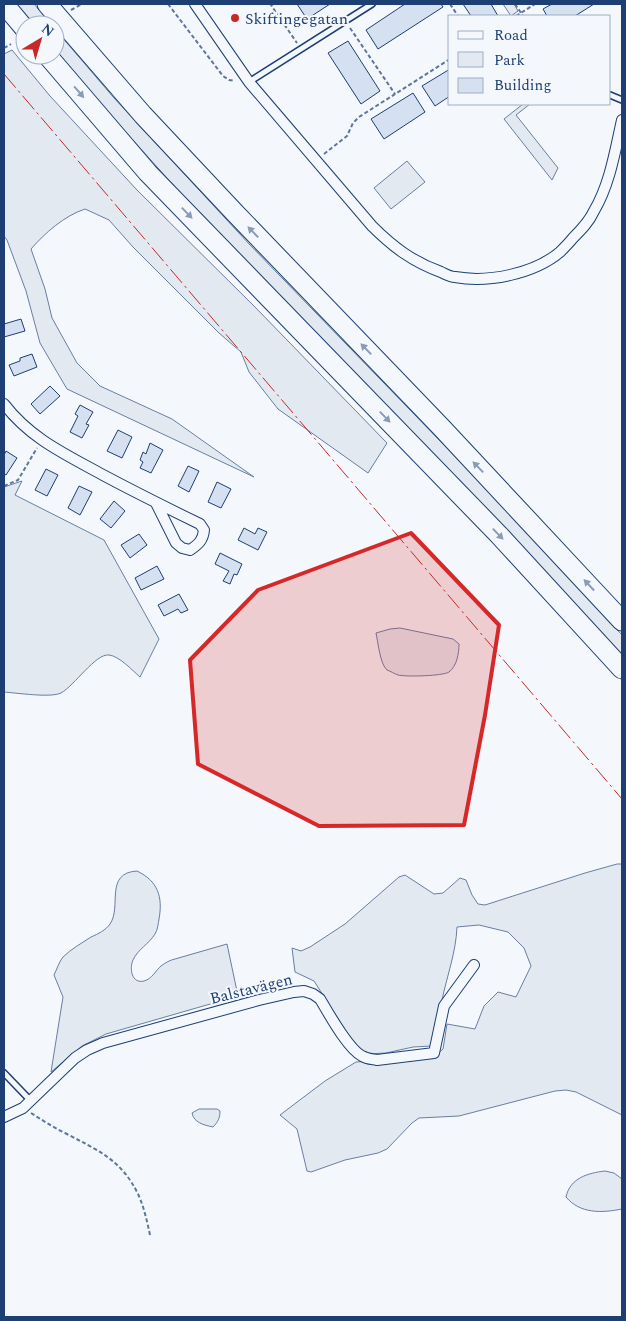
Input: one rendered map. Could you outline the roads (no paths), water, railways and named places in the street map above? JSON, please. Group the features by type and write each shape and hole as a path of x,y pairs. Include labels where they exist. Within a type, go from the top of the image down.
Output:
{"highway":[{"path":"4,4 15,17"},
{"path":"47,4 156,129 442,428 622,621"},
{"path":"56,65 148,173 424,456 622,669"}],"street":[{"path":"195,4 250,82 372,226 402,253 426,267 454,277 481,280 515,274 543,262 559,252 584,227 595,211 608,179 622,120"},
{"path":"4,404 29,432 42,441 156,503 200,524 204,530 203,537 197,545 190,550 182,548 176,543 156,503"},
{"name":"Balstavägen","path":"4,1117 31,1101 75,1058 103,1043 259,1000 304,991 313,994 320,1000 351,1047 360,1056 377,1060 434,1053 444,1006 474,966"}],"lane":[{"path":"250,82 372,4"},
{"path":"4,1072 31,1101"}],"place":[{"name":"Skiftingegatan","path":"235,18"}]}
